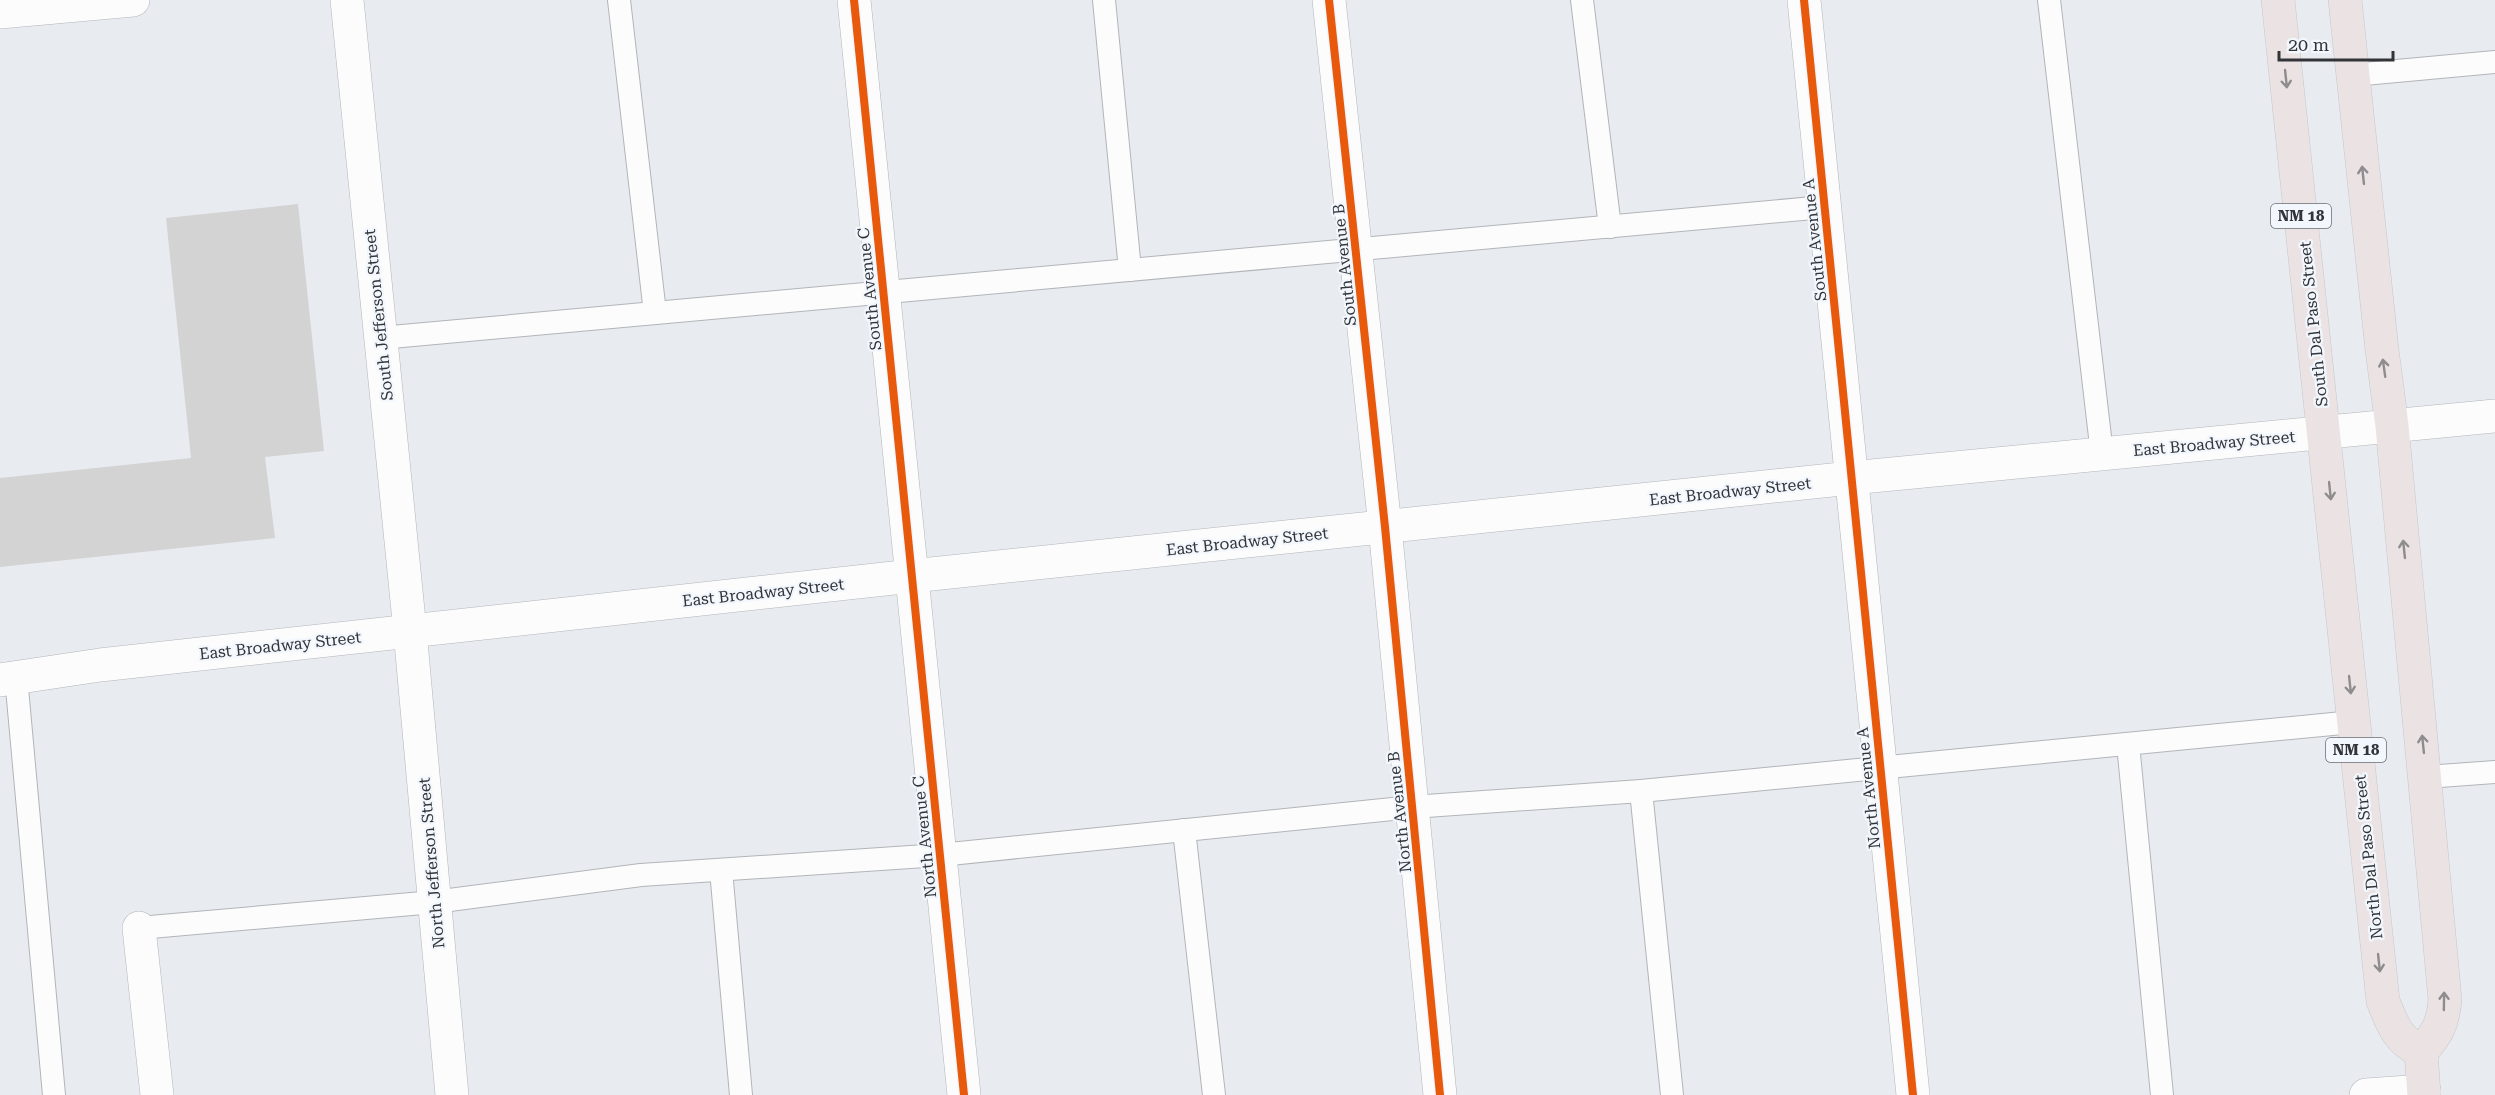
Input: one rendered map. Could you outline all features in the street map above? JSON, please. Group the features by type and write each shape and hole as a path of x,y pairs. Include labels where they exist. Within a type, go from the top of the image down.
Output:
{"main road":[{"name":"South Dal Paso Street","path":"2278,0 2325,433"},
{"path":"2345,0 2392,426 2445,1000 2443,1020 2434,1038 2421,1052 2424,1093"},
{"name":"North Dal Paso Street","path":"2325,433 2383,1001 2394,1029 2408,1044 2421,1052"}],"street":[{"path":"0,12 133,0"},
{"name":"South Jefferson Street","path":"347,0 410,631"},
{"name":"South Avenue C","path":"854,0 912,576"},
{"name":"South Avenue B","path":"1329,0 1385,527"},
{"name":"South Avenue A","path":"1804,0 1851,478"},
{"name":"East Broadway Street","path":"8,679 100,665 912,576 1851,478 2495,416"},
{"name":"North Avenue A","path":"1851,478 1913,1095"},
{"name":"North Avenue B","path":"1385,527 1440,1095"},
{"name":"North Avenue C","path":"912,576 964,1095"},
{"name":"North Jefferson Street","path":"410,631 452,1095"},
{"path":"139,928 157,1095"},
{"path":"2366,1095 2424,1093"}],"lane":[{"path":"619,0 655,313"},
{"path":"1104,0 1130,270"},
{"path":"1582,0 1610,228"},
{"path":"2049,0 2102,454"},
{"path":"2353,75 2495,62"},
{"path":"381,338 1824,207"},
{"path":"8,679 54,1095"},
{"path":"139,928 434,902 641,875 940,855 1412,807 1641,791 2353,722"},
{"path":"2128,744 2162,1095"},
{"path":"2426,777 2495,772"},
{"path":"1641,791 1671,1095"},
{"path":"1184,830 1214,1095"},
{"path":"721,870 741,1095"}],"building":[{"path":"298,204 324,451 265,457 275,538 0,567 0,478 191,458 166,218"}],"cycle path":[{"path":"854,0 964,1095"},
{"path":"1329,0 1385,527 1440,1095"},
{"path":"1804,0 1913,1095"}]}
